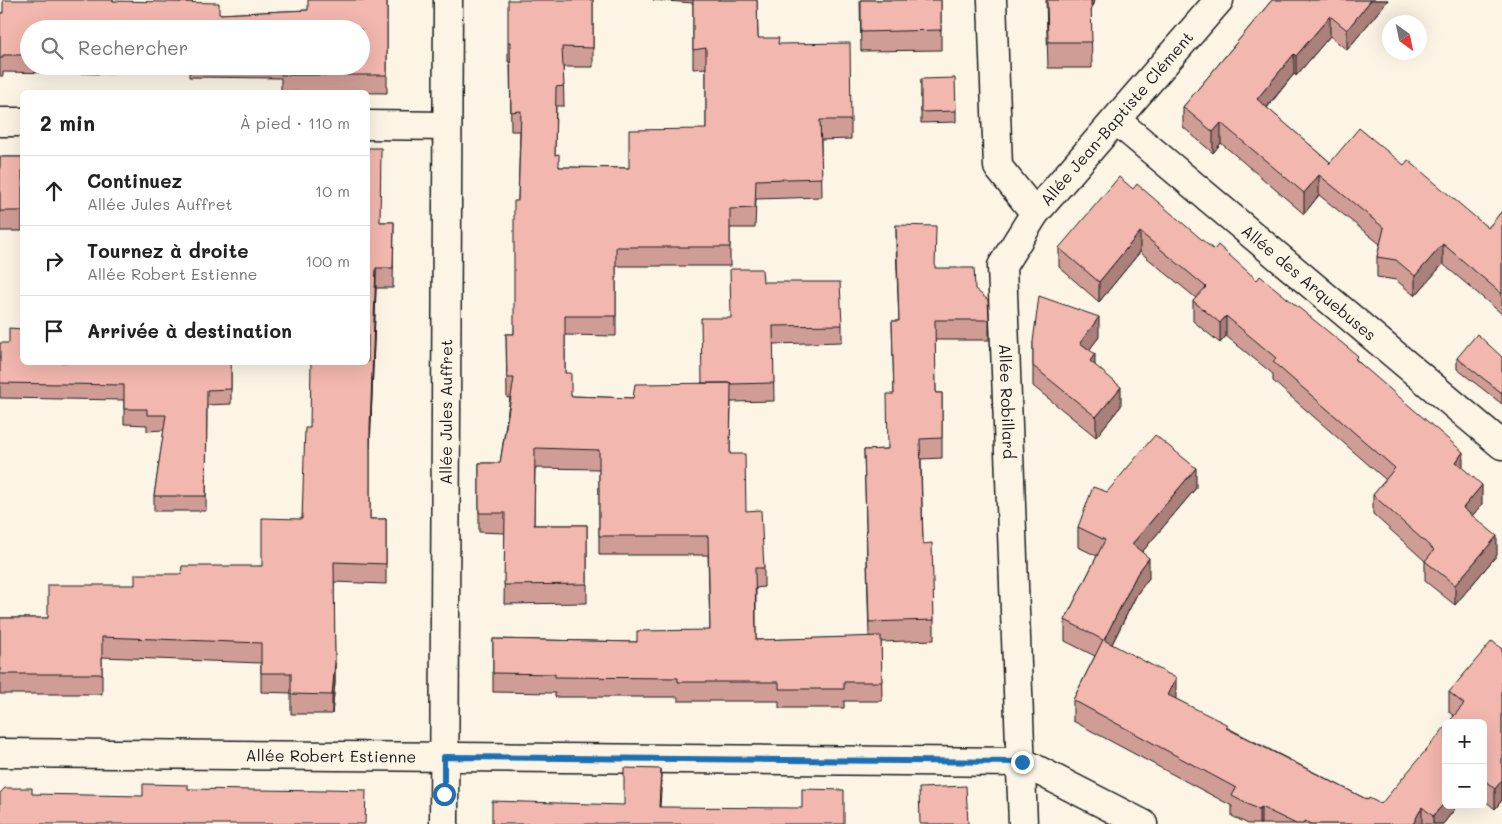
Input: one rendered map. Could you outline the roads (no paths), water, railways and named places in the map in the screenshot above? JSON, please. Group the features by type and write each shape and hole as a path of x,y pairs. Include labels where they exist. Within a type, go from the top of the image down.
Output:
{"street":[{"name":"Allée Jules Auffret","path":"444,824 448,0"},
{"path":"992,0 998,167 1035,213"},
{"name":"Allée Jean-Baptiste Clément","path":"1035,213 1117,121 1219,0"},
{"name":"Allée des Arquebuses","path":"1117,121 1502,445"},
{"path":"0,122 20,122"},
{"path":"370,125 447,126"},
{"name":"Allée Robillard","path":"1023,824 1002,266 1035,213"},
{"name":"Allée Robert Estienne","path":"0,753 1022,762"},
{"path":"1022,762 1143,824"}]}
